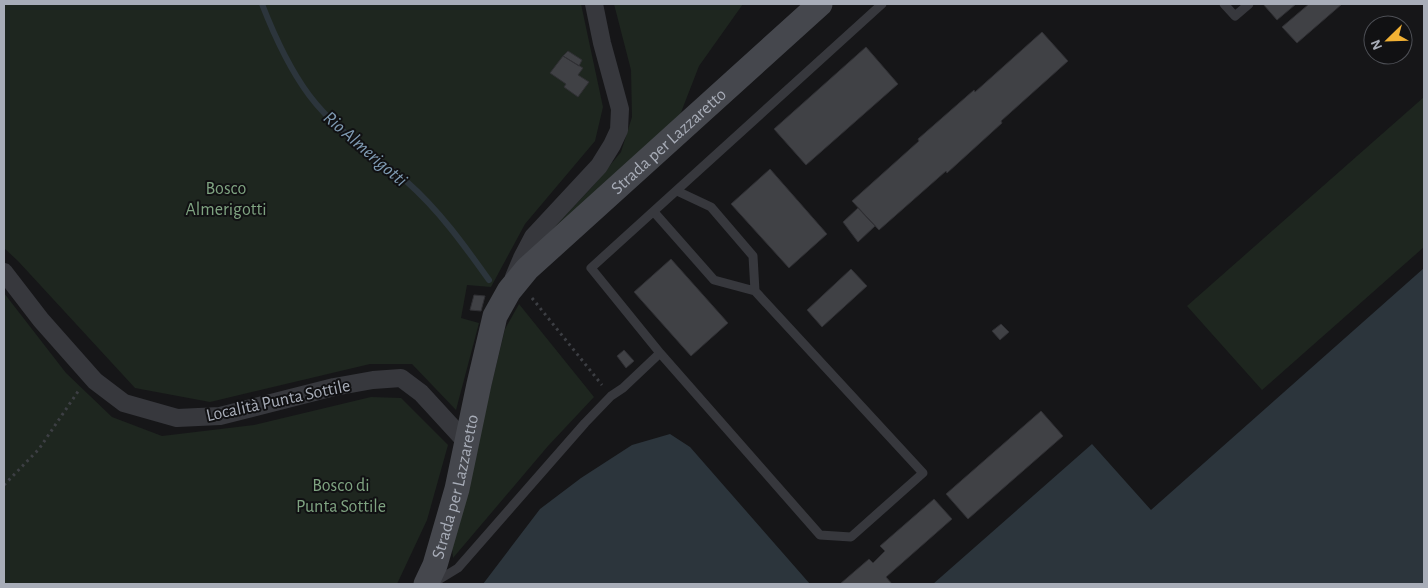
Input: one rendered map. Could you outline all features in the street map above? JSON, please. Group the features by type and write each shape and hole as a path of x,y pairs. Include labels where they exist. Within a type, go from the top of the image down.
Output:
{"main road":[{"name":"Strada per Lazzaretto","path":"427,582 457,489 495,316 513,286 526,269 820,4"}],"street":[{"path":"513,286 522,258 533,237 598,166 612,145 619,130 620,109 602,43 594,4"},
{"name":"Località Punta Sottile","path":"4,272 41,320 95,381 124,403 177,418 220,416 334,387 373,380 401,378 421,392 466,442"}],"lane":[{"path":"654,212 714,280 755,291 923,473 851,537 820,535 660,353 590,268 882,4"},
{"path":"1224,4 1234,16 1249,4"},
{"path":"677,191 711,207 753,256 755,291"},
{"name":"Strada per Lazzaretto","path":"427,582 440,579 458,568 585,423 611,396 623,388 660,353"}],"path":[{"path":"513,286 611,396"},
{"path":"4,485 39,449 79,390 95,381"}],"green space":[{"name":"Bosco Almerigotti","path":"4,4 581,4 603,107 595,141 525,224 491,287 467,285 461,318 479,323 456,410 412,364 370,364 210,402 135,388 4,248"},
{"path":"614,4 743,4 699,66 680,115 547,235 592,187 621,152 632,117 631,70"},
{"path":"1424,97 1424,247 1262,390 1187,306"},
{"name":"Bosco di Punta Sottile","path":"4,293 66,373 112,417 162,436 254,425 371,397 401,398 448,445 427,520 397,584 4,584"},
{"path":"519,304 594,397 548,446 453,558 452,548 505,329"}],"shaded area":[{"path":"1424,268 1424,584 933,584 1092,444 1151,510"},
{"path":"670,434 690,447 810,584 483,584 540,509 581,478 632,445"}],"building":[{"path":"1263,4 1296,4 1277,20"},
{"path":"1309,4 1342,4 1297,43 1282,27"},
{"path":"1042,32 1068,61 947,173 946,171 879,230 852,201 919,141 918,139 974,90 975,92"},
{"path":"866,47 898,84 806,165 774,129"},
{"path":"568,51 582,60 579,66 563,56"},
{"path":"563,56 583,68 578,75 589,82 578,97 564,87 566,84 550,73"},
{"path":"770,169 827,234 789,268 731,204"},
{"path":"858,208 875,226 858,242 843,222"},
{"path":"671,259 728,323 691,356 634,292"},
{"path":"851,269 867,286 822,327 807,310"},
{"path":"474,295 485,296 481,311 470,310"},
{"path":"1001,324 1009,332 1000,340 992,331"},
{"path":"624,350 634,361 626,368 617,356"},
{"path":"1041,411 1063,436 968,519 946,494"},
{"path":"934,499 952,519 886,577 892,584 840,584 869,559 873,563 885,551 880,546"}],"waterway":[{"name":"Rio Almerigotti","path":"262,4 289,63 319,108 342,130 418,192 450,228 489,280"}]}
